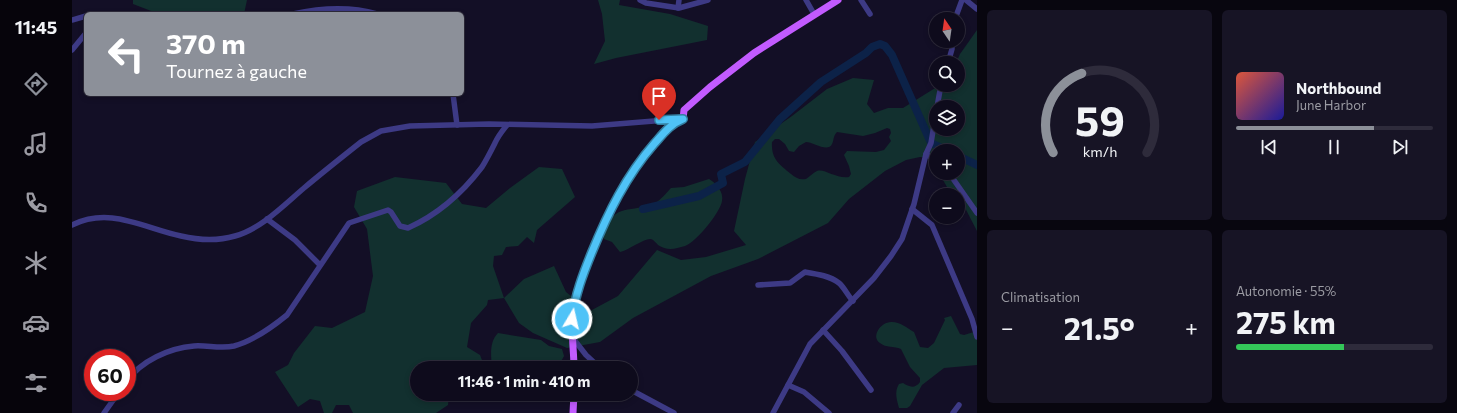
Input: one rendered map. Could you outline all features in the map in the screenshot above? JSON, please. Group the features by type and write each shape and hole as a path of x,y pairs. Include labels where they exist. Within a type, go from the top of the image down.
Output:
{"main road":[{"path":"574,361 572,337 573,313 578,288 608,215 630,176 644,155 673,122 683,119 684,110 720,80 754,53 838,0"},
{"path":"573,413 574,401"}],"street":[{"path":"640,0 646,3 678,8 708,0"},
{"path":"678,8 679,0"},
{"path":"806,0 814,14"},
{"path":"861,0 870,14"},
{"path":"958,12 962,0"},
{"path":"966,0 977,10"},
{"path":"310,12 347,9 368,12"},
{"path":"72,20 84,17"},
{"path":"72,50 84,35"},
{"path":"453,96 456,125"},
{"path":"72,225 85,219 104,216 130,221 180,236 216,240 236,236 267,219 327,169 374,134 392,128 410,126 507,124 592,126 683,119"},
{"path":"136,371 143,364 153,358 171,352 195,346 232,346 255,338 287,316 350,222 388,210 400,226 408,228 437,211 458,194 482,167 490,154 495,141 507,124"},
{"path":"773,413 810,344 874,278 891,256 902,238 912,209 932,136"},
{"path":"954,180 977,213"},
{"path":"912,209 932,225 946,256 977,337"},
{"path":"267,219 295,240 320,265"},
{"path":"758,285 790,283 806,272 810,272 826,277 840,284 853,301"},
{"path":"823,330 842,351 871,390"},
{"path":"572,337 592,361"},
{"path":"788,385 804,392 829,413"},
{"path":"638,394 674,413"},
{"path":"104,413 113,401"},
{"path":"953,413 959,405"}],"green space":[{"path":"133,0 247,0 244,12 154,12 133,4"},
{"path":"598,0 620,0 619,5 670,14 708,26 707,40 616,58 594,64 605,41 602,14"},
{"path":"977,30 977,231 965,208 965,188 948,188 943,180 965,180 965,144 929,144 929,158 920,157 906,160 885,171 849,199 828,223 758,259 711,276 633,318 600,342 567,348 533,333 519,323 504,298 524,279 554,266 566,292 590,311 618,296 657,250 681,260 706,257 746,245 734,231 745,179 755,142 827,89 853,78 874,80 867,104 874,113 888,108 903,108 929,92 965,92 965,56 959,56","holes":["887,128 890,129 891,133 889,137 891,141 884,150 876,152 847,151 844,155 851,174 849,177 820,170 806,179 794,177 779,164 774,157 772,148 772,142 775,139 779,139 785,144 789,151 794,152 799,146 806,142 824,147 830,146 837,132 863,136"]},
{"path":"539,167 562,169 575,197 537,230 534,243 527,237 518,246 506,247 502,255 494,256 493,266 504,298 488,300 487,305 471,323 467,347 480,355 482,361 410,361 410,401 448,401 448,405 436,413 353,413 349,405 336,405 332,413 324,413 320,401 310,399 298,407 275,372 288,365 294,353 315,326 332,328 365,312 373,276 367,229 354,207 357,191 395,177 446,183 462,204 486,208"},
{"path":"709,179 719,188 722,194 722,201 717,213 701,233 685,246 668,249 661,247 652,239 648,239 620,252 612,242 604,239 602,234 607,224 612,217 618,213 624,210 655,203 671,188 684,187"},
{"path":"951,316 960,334 964,335 977,331 977,365 944,368 922,385 910,406 907,408 899,408 896,393 899,384 903,383 910,386 916,386 920,382 920,378 910,367 901,349 885,346 877,340 876,337 878,330 881,326 888,322 898,323 914,332 920,347 928,348 934,343 945,320 944,318"},
{"path":"498,333 541,340 549,346 562,349 564,356 561,361 492,361 492,345"}],"waterway":[{"path":"643,209 699,196 723,183 721,174 745,162 780,119 821,82 866,53 872,47 880,44 885,46 892,55 931,143 933,144"},
{"path":"965,159 977,165"}],"route":[{"path":"572,319 582,276 606,219 619,194 644,155 673,122 683,119 659,120"}]}
